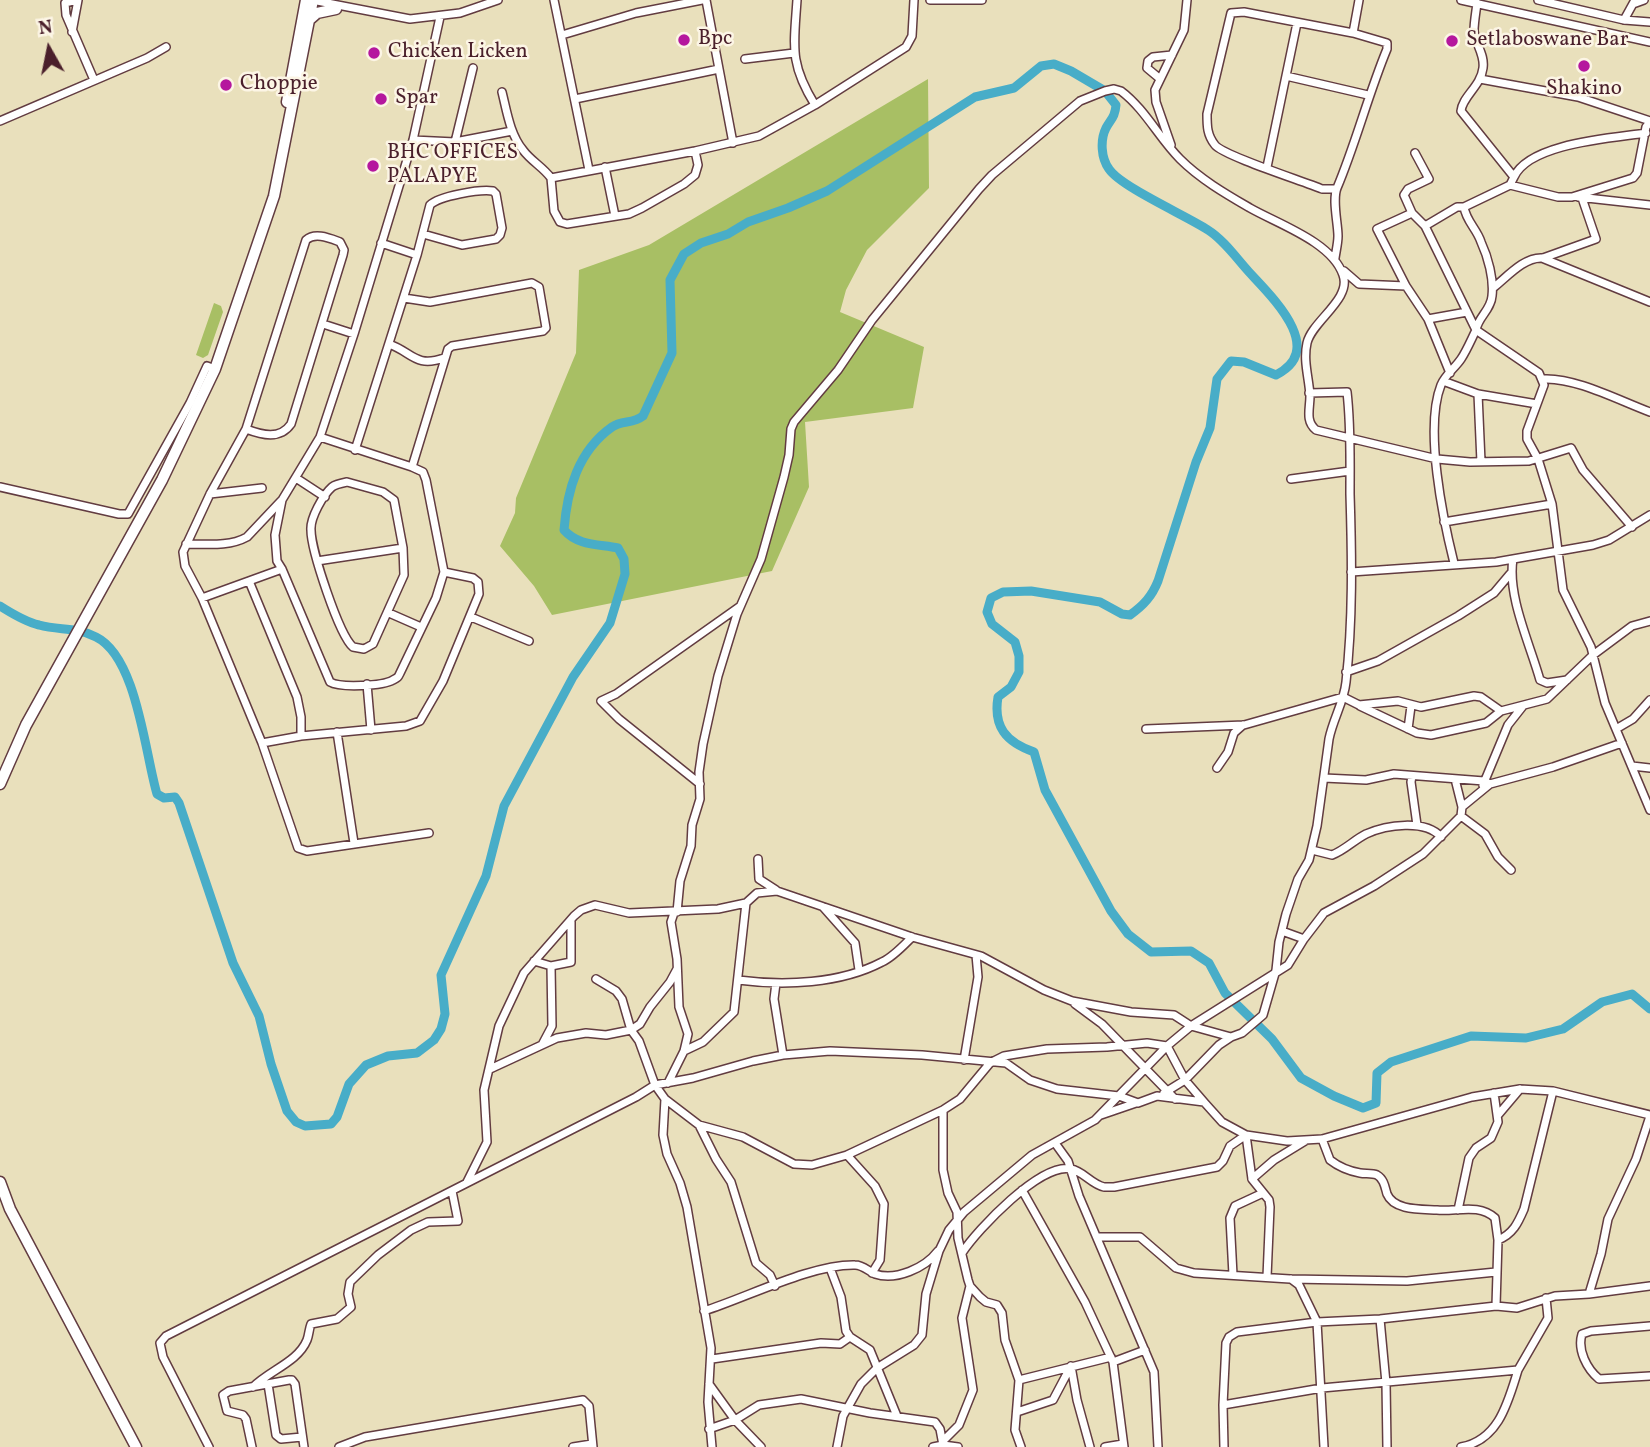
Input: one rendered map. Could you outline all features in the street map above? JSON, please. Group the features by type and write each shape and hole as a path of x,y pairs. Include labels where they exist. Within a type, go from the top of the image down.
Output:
{"highway":[{"path":"268,209 280,169 309,20 310,2"},
{"path":"0,783 26,725 177,451 215,369 268,209 310,2"},
{"path":"309,20 317,13 336,5"},
{"path":"0,1182 10,1209 134,1447"}],"street":[{"path":"72,33 77,0 64,5 72,33 94,80"},
{"path":"310,2 396,18 423,19 440,17 498,0"},
{"path":"554,0 589,170"},
{"path":"562,35 636,13 704,0 733,143"},
{"path":"797,0 794,53 800,80 815,105"},
{"path":"551,178 759,136 815,105 905,47 912,36 914,0"},
{"path":"930,0 982,0"},
{"path":"1173,149 1154,93 1184,30 1187,0"},
{"path":"1353,33 1359,0"},
{"path":"1461,0 1650,42"},
{"path":"1624,20 1634,2 1644,0"},
{"path":"1543,1 1624,20 1650,22"},
{"path":"1478,3 1475,31 1483,62 1480,79 1462,104 1461,111 1512,181 1558,197 1650,205"},
{"path":"1335,258 1338,237 1334,214 1336,189 1345,173 1368,94 1387,43 1353,33 1244,12 1231,13 1207,114 1206,129 1216,147 1322,189 1336,189"},
{"path":"186,544 230,544 247,537 282,500 320,437 413,140 440,17"},
{"path":"1267,167 1297,23"},
{"path":"0,121 166,47"},
{"path":"745,59 794,53"},
{"path":"1159,78 1147,68 1148,61 1153,57 1172,55"},
{"path":"455,142 473,68"},
{"path":"575,99 719,69"},
{"path":"1286,76 1368,94"},
{"path":"1480,79 1578,97 1650,122 1637,173 1633,178 1572,197"},
{"path":"668,1083 684,1051 688,1034 680,1015 671,922 700,799 703,744 718,676 740,606 761,559 778,500 789,455 791,429 861,340 872,320 979,189 1080,101 1109,89 1117,89 1125,94 1203,179 1249,208 1317,244 1335,258 1341,268 1359,284 1405,286"},
{"path":"502,92 512,131 523,150 551,178 555,217 567,224 615,216 642,208 684,184 697,170 695,151"},
{"path":"413,140 455,142 512,131"},
{"path":"1425,226 1457,207 1464,207 1512,181 1518,169 1540,155 1571,145 1646,133"},
{"path":"1415,153 1429,179 1408,189 1404,195 1412,213 1425,226 1476,330 1539,373 1543,379 1544,385 1527,431 1527,439 1538,459 1552,504 1563,590 1593,655 1605,703 1650,810"},
{"path":"606,167 615,216"},
{"path":"355,450 432,201 482,190 496,194 502,228 496,239 462,245 423,234"},
{"path":"1493,288 1527,261 1596,239 1582,198"},
{"path":"1454,563 1444,522 1437,459 1434,418 1436,399 1443,381 1461,359 1477,324 1488,311 1493,288 1481,240 1465,214 1464,207"},
{"path":"1412,213 1377,229 1405,286 1428,319 1450,373"},
{"path":"246,429 272,436 286,430 291,424 344,250 340,242 312,236 303,246 246,429 186,544 183,552 185,566 202,598 262,743 298,848 307,851 429,833"},
{"path":"381,243 417,255"},
{"path":"1542,258 1650,302"},
{"path":"1341,268 1345,285 1307,343 1308,418 1312,426 1323,432 1437,459 1516,462 1538,459 1572,448 1583,470 1632,527"},
{"path":"404,298 430,302 536,284 546,319 546,328 543,331 452,346 448,349 412,467"},
{"path":"1428,319 1467,312"},
{"path":"323,324 354,334"},
{"path":"389,344 410,357 423,361 444,358"},
{"path":"0,487 119,514 128,513 208,366 215,369"},
{"path":"1543,379 1555,378 1650,412"},
{"path":"1443,381 1478,394 1537,404"},
{"path":"837,1447 846,1408 861,1384 877,1368 915,1345 922,1335 926,1294 939,1251 957,1220 978,1199 1032,1155 1101,1115 1157,1096 1185,1080 1219,1045 1247,1029 1263,1015 1282,931 1298,879 1312,850 1331,725 1343,697 1352,620 1347,392 1309,393"},
{"path":"1478,394 1481,462"},
{"path":"282,500 275,535 277,561 330,682 339,686 367,684 388,682 398,677 436,598 444,572 426,480 423,472 412,467 320,437"},
{"path":"1291,479 1350,471"},
{"path":"296,478 325,496"},
{"path":"347,482 390,495 394,500 403,548 404,575 389,613 369,648 358,650 344,634 317,561 310,530 325,496 333,486 347,482"},
{"path":"210,494 262,488"},
{"path":"1444,522 1552,504"},
{"path":"1351,572 1513,559 1593,545 1609,540 1650,516"},
{"path":"317,561 403,548"},
{"path":"1513,559 1510,574 1514,594 1540,680 1547,683 1568,680"},
{"path":"202,598 282,569"},
{"path":"262,743 301,736 406,726 420,722 443,681 479,594 478,582 473,578 444,572"},
{"path":"1346,672 1384,657 1458,617 1494,593 1510,574"},
{"path":"249,581 297,697 301,736"},
{"path":"700,784 619,719 601,701 616,694 740,606"},
{"path":"389,613 421,627"},
{"path":"471,617 529,641"},
{"path":"1146,729 1244,725 1343,697 1408,729 1431,735 1454,732 1486,723 1501,711 1547,699 1593,655 1632,626 1650,621"},
{"path":"367,684 371,730"},
{"path":"1359,705 1398,701 1421,707 1474,696 1481,697 1501,711"},
{"path":"1616,729 1633,719 1650,700"},
{"path":"1101,1115 1167,1046 1191,1026 1288,965 1324,913 1408,865 1441,837 1461,811 1481,793 1508,724 1523,705"},
{"path":"1408,729 1411,706"},
{"path":"1217,768 1228,752 1234,733 1244,725"},
{"path":"337,732 354,843"},
{"path":"1324,778 1366,780 1387,775 1487,783 1553,767 1622,743"},
{"path":"1632,766 1650,768"},
{"path":"1412,776 1418,825"},
{"path":"1455,779 1461,811 1485,834 1498,857 1511,870"},
{"path":"1312,850 1332,855 1368,833 1418,825 1431,829 1441,837"},
{"path":"757,893 758,859"},
{"path":"759,879 777,891 912,937 976,955 1072,1001 1102,1024 1176,1100"},
{"path":"467,1182 487,1142 484,1090 499,1026 524,973 581,909 595,905 629,913 718,909 746,903 757,893 777,891"},
{"path":"684,1051 703,1042 734,1012 746,903"},
{"path":"822,906 855,943 859,970"},
{"path":"534,961 551,966 570,962 571,921"},
{"path":"1282,931 1304,939"},
{"path":"738,980 776,983 839,979 883,962 912,937"},
{"path":"964,1060 978,977 976,955"},
{"path":"542,1044 552,1027 551,966"},
{"path":"490,1069 557,1038 631,1030 640,1024 677,969"},
{"path":"596,979 616,991 622,999 631,1030 639,1041 655,1085 664,1099 699,1125 743,1137 799,1166 822,1163 847,1155 943,1110 960,1099 990,1063 1004,1056 1031,1051 1147,1043 1167,1046"},
{"path":"776,983 774,1002 783,1055"},
{"path":"1072,1001 1131,1012 1174,1015 1191,1026 1231,1037"},
{"path":"1167,1046 1185,1080 1222,1122 1246,1135 1287,1141 1322,1139 1472,1097 1520,1088 1553,1091 1650,1115 1636,1159 1608,1219 1589,1294"},
{"path":"209,1447 163,1357 160,1343 166,1336 655,1085 783,1055 830,1051 873,1052 1006,1063 1030,1080 1057,1089 1119,1096 1138,1102"},
{"path":"1498,1115 1520,1088"},
{"path":"1498,1240 1508,1235 1516,1226 1524,1209 1553,1091"},
{"path":"1458,1210 1469,1158 1476,1148 1490,1138 1498,1122 1494,1093"},
{"path":"1157,1096 1204,1102"},
{"path":"664,1099 663,1135 667,1154 687,1207 712,1359 709,1383 709,1429 712,1447"},
{"path":"933,1447 943,1443 960,1425 973,1391 962,1318 970,1286 962,1253 957,1212 948,1193 943,1170 943,1110"},
{"path":"699,1125 716,1160 731,1182 756,1263 771,1275 775,1286"},
{"path":"962,1253 981,1229 1022,1190 1054,1172 1070,1168 1104,1186 1197,1172 1217,1167 1230,1146 1246,1135"},
{"path":"1246,1135 1252,1179 1269,1200 1267,1278"},
{"path":"1322,1139 1330,1160 1348,1170 1376,1175 1385,1185 1393,1203 1420,1209 1474,1209 1490,1213 1495,1218 1498,1240 1496,1306"},
{"path":"1252,1179 1274,1160 1305,1141"},
{"path":"1055,1143 1065,1154 1079,1196 1155,1379 1158,1447"},
{"path":"847,1155 875,1186 884,1204 880,1260 872,1273"},
{"path":"1022,1190 1085,1302 1112,1359 1124,1446 1105,1447"},
{"path":"253,1387 272,1370 294,1359 307,1339 311,1324 337,1319 351,1307 348,1294 350,1282 378,1255 411,1230 428,1222 458,1222 452,1191"},
{"path":"1233,1275 1230,1218 1232,1210 1263,1193"},
{"path":"1098,1237 1137,1237 1177,1268 1194,1273 1290,1279 1417,1280 1496,1272"},
{"path":"704,1311 830,1268 860,1265 881,1275 909,1272 939,1251"},
{"path":"830,1268 841,1297 846,1331 850,1338 870,1350 897,1416"},
{"path":"1290,1279 1299,1285 1317,1322 1324,1447"},
{"path":"970,1286 986,1302 1000,1307 1005,1340 1018,1380 1015,1430 1021,1447"},
{"path":"1224,1447 1226,1343 1231,1335 1237,1332 1496,1306 1517,1308 1546,1298 1650,1286"},
{"path":"1461,1447 1470,1445 1493,1430 1506,1409 1518,1370 1548,1318 1546,1298"},
{"path":"1380,1319 1386,1383 1387,1447"},
{"path":"1650,1326 1591,1331 1582,1334 1580,1339 1586,1366 1599,1379 1650,1376"},
{"path":"712,1359 821,1343 840,1343 850,1338"},
{"path":"1018,1380 1144,1350"},
{"path":"1017,1412 1053,1400 1071,1366"},
{"path":"1071,1366 1090,1447"},
{"path":"1223,1405 1322,1388 1518,1370"},
{"path":"252,1447 246,1419 243,1415 227,1411 223,1397 229,1391 289,1380 294,1382 304,1447"},
{"path":"709,1383 735,1420 761,1447"},
{"path":"268,1384 276,1435 281,1439 302,1437"},
{"path":"339,1447 365,1437 583,1400 589,1406 593,1445 573,1447"},
{"path":"709,1429 735,1420 759,1405 807,1400 934,1422 940,1429 943,1443"},
{"path":"943,1443 958,1447"}],"green space":[{"path":"928,79 929,188 867,250 846,290 840,312 924,347 913,408 805,422 809,487 772,571 552,615 534,586 500,546 515,513 516,498 576,353 579,270 649,245"},
{"path":"214,303 221,306 223,312 208,355 203,358 196,355"}],"waterway":[{"path":"0,606 34,624 81,631 96,637 110,648 121,664 137,708 157,794 164,798 175,797 179,803 233,963 259,1016 287,1111 296,1122 305,1126 331,1124 337,1117 349,1084 366,1065 388,1056 417,1053 434,1040 441,1029 445,1014 441,975 486,876 504,806 573,677 610,623 625,574 624,559 618,548 582,542 564,530 568,500 576,472 600,437 620,423 643,416 672,353 670,280 684,254 701,243 728,234 748,222 827,191 975,97 1014,88 1041,66 1054,64 1105,91 1116,105 1102,143 1104,160 1109,169 1127,184 1219,239 1281,309 1296,338 1297,351 1290,364 1276,375 1244,362 1231,361 1217,379 1210,428 1196,462 1158,581 1139,608 1130,615 1122,614 1100,602 1031,591 1003,592 991,598 987,612 992,624 1015,642 1019,656 1019,672 1011,687 998,697 1000,725 1009,738 1034,752 1045,790 1111,911 1128,934 1151,952 1191,951 1209,963 1225,993 1272,1039 1301,1078 1363,1108 1376,1103 1377,1073 1391,1062 1471,1036 1526,1038 1563,1029 1602,1002 1632,994 1650,1009"}],"place":[{"name":"Bpc","path":"684,40"},
{"name":"Setlaboswane Bar","path":"1452,41"},
{"name":"Chicken Licken","path":"374,53"},
{"name":"Shakino","path":"1584,66"},
{"name":"Choppie","path":"226,85"},
{"name":"Spar","path":"381,99"},
{"name":"BHC OFFICES PALAPYE","path":"373,166"}]}
